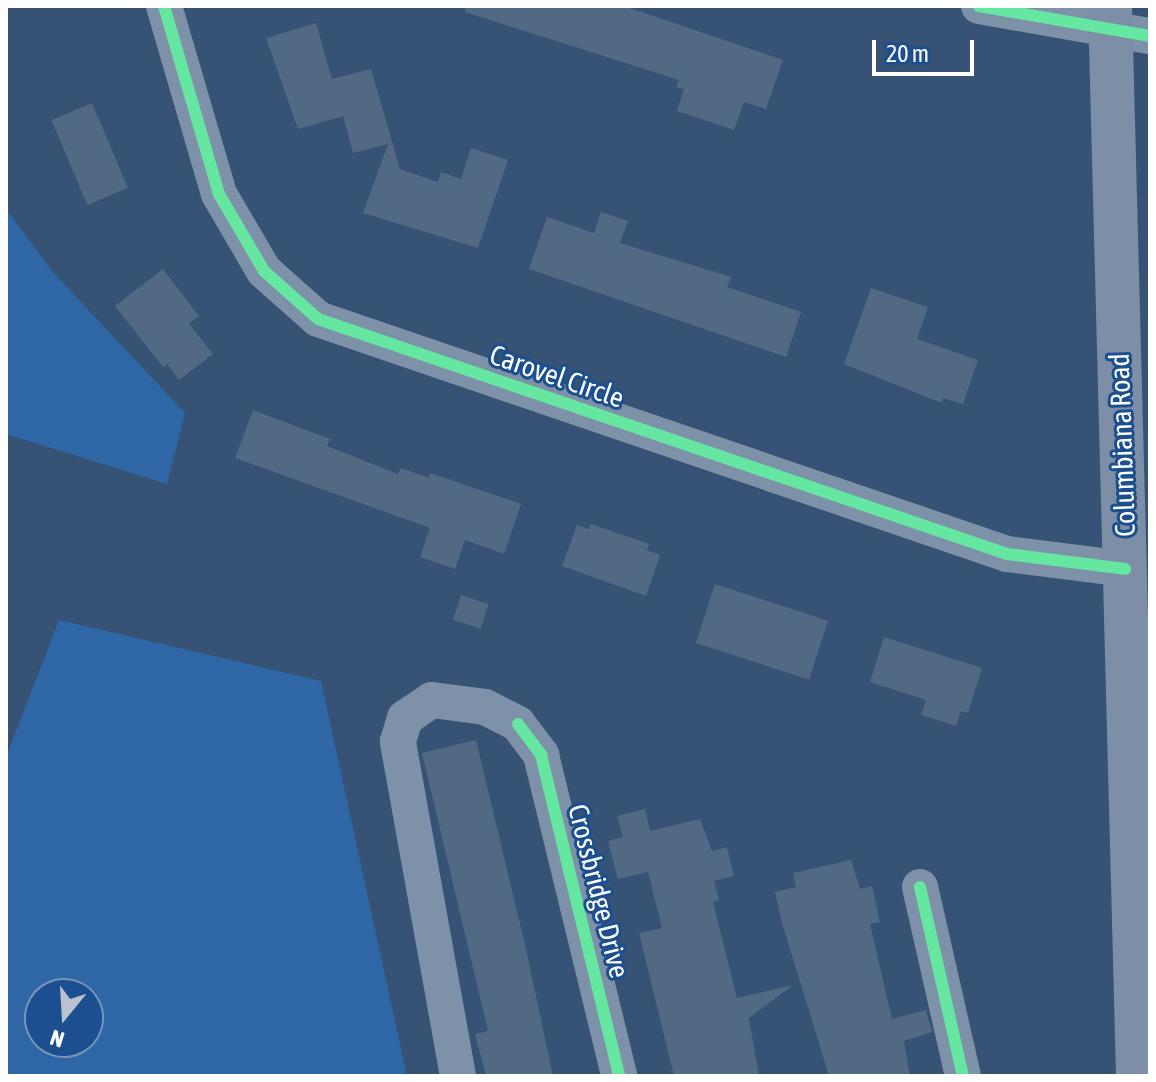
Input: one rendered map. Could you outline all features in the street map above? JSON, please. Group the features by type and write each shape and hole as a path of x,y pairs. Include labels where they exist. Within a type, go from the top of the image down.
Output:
{"main road":[{"name":"Columbiana Road","path":"1123,25 1125,569 1141,873 1138,1076"}],"street":[{"name":"Carovel Circle","path":"164,6 219,194 264,271 318,319 1007,554 1125,569"},
{"path":"979,6 1123,25"},
{"name":"Crossbridge Drive","path":"458,1076 398,741 405,718 432,700 485,707 518,724 541,755 619,1076"},
{"path":"920,887 963,1076"}],"shaded area":[{"path":"6,209 52,271 185,413 167,484 6,434"},
{"path":"59,620 321,681 407,1076 6,1076 6,757"}],"building":[{"path":"466,6 624,6 783,60 766,109 744,102 734,130 677,111 684,89 676,87 679,80 465,12"},
{"path":"316,23 332,79 371,69 400,169 438,182 441,172 461,179 471,148 508,160 478,248 363,213 388,144 353,153 343,116 298,129 266,38"},
{"path":"92,103 128,188 87,205 51,120"},
{"path":"601,212 628,221 620,243 731,277 727,287 801,312 786,357 529,269 547,217 594,233"},
{"path":"163,269 199,316 189,324 213,354 179,380 167,364 163,367 115,306"},
{"path":"871,288 928,307 917,339 978,360 963,404 943,398 942,403 844,364"},
{"path":"253,410 330,439 327,446 398,474 401,468 429,478 430,473 521,504 504,554 465,540 455,569 420,557 430,528 235,458"},
{"path":"591,524 649,544 647,550 660,555 646,596 562,566 577,525 589,529"},
{"path":"715,584 828,621 809,680 696,643"},
{"path":"461,595 489,604 481,629 453,620"},
{"path":"884,637 982,668 968,713 961,711 956,726 921,715 926,700 870,682"},
{"path":"476,740 553,1076 486,1076 475,1034 488,1031 422,753"},
{"path":"645,809 650,831 700,819 712,851 727,847 734,876 714,881 719,900 713,902 737,998 793,985 749,1018 759,1076 674,1076 639,933 662,928 648,872 618,879 608,841 623,837 617,816"},
{"path":"851,860 860,889 872,886 880,922 870,924 892,1019 926,1010 932,1032 904,1041 910,1076 829,1076 782,923 775,892 796,887 793,873"}],"cycle path":[{"path":"164,6 219,194 264,271 318,319 1007,554 1125,569"},
{"path":"979,6 1150,36"},
{"path":"518,724 541,755 619,1076"},
{"path":"920,887 963,1076"}]}
